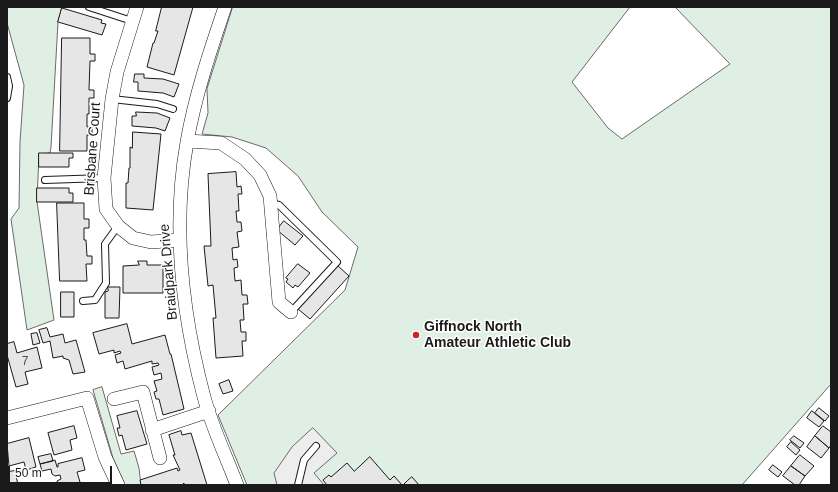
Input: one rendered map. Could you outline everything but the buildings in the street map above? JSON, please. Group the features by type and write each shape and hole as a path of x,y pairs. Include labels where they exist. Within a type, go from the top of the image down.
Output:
{"street":[{"name":"Brisbane Court","path":"137,7 117,72 112,99 104,178 106,209 118,226 133,238 151,242 179,240"},
{"name":"Braidpark Drive","path":"225,7 208,57 187,141 182,184 179,240 191,340 204,399 238,485"},
{"path":"187,141 221,143 245,159 260,175 270,196 279,302 291,312"},
{"path":"114,399 142,392 160,458"},
{"path":"7,418 87,398 105,456 118,485"},
{"path":"152,430 209,411"}],"lane":[{"path":"90,7 132,21"},
{"path":"7,77 7,98"},
{"path":"112,99 157,104 173,108"},
{"path":"45,180 104,178"},
{"path":"270,203 279,205 337,262 291,312"},
{"path":"83,301 95,300 106,283 105,244 118,226"},
{"path":"298,485 304,460 316,446"}],"green space":[{"path":"7,7 62,7 58,22 51,147 50,153 39,154 37,202 54,320 27,330 11,219 19,208 20,142 24,85 7,23"},
{"path":"233,7 630,7 572,82 608,128 622,139 730,64 675,7 831,7 831,384 742,485 247,485 218,415 345,290 358,247 322,212 298,176 266,148 232,137 202,134 208,113 207,89"},
{"path":"102,387 121,454 134,451 139,468 141,485 125,485 113,458 93,390"}],"shaded area":[{"path":"313,428 337,453 314,473 324,485 277,485 274,473 292,447"}],"place":[{"name":"Giffnock North Amateur Athletic Club","path":"416,335"}]}
